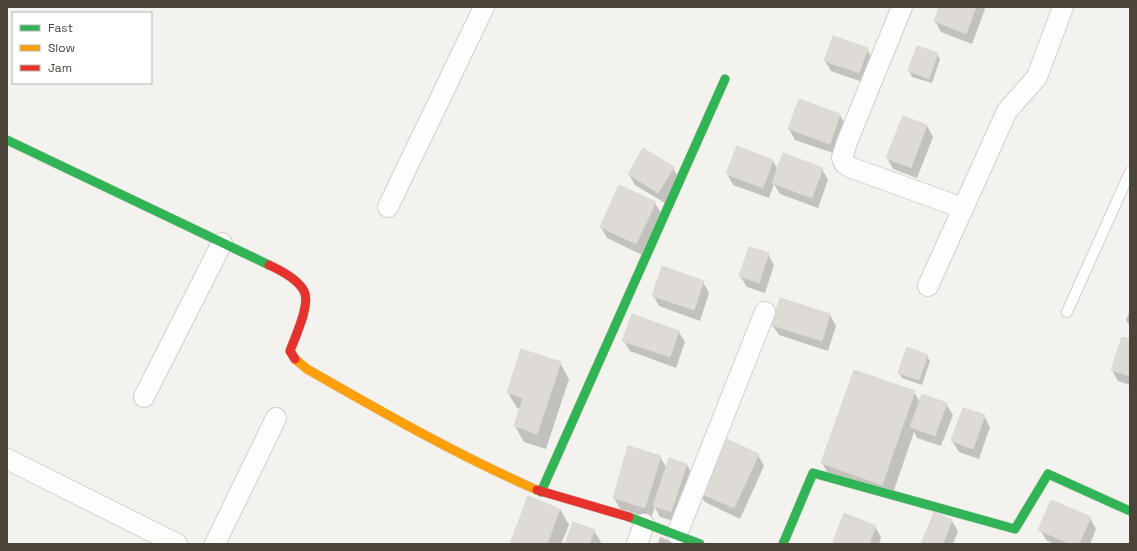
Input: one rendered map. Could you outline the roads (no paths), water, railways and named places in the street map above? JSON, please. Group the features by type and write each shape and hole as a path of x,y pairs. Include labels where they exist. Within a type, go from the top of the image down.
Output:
{"street":[{"path":"388,207 484,7"},
{"path":"902,7 842,154 842,158 845,164 852,168 963,208"},
{"path":"928,286 1007,111 1037,77 1062,7"},
{"path":"541,492 725,79"},
{"path":"7,140 277,269 298,285 305,293 306,302 290,351 294,359 352,395 467,458 541,492 677,534 700,544"},
{"path":"144,397 222,243"},
{"path":"677,534 766,312"},
{"path":"215,544 276,418"},
{"path":"7,459 177,544"},
{"path":"783,544 813,473 1015,529 1048,474 1130,511"},
{"path":"637,544 644,524"}],"lane":[{"path":"1066,312 1130,172"}]}
